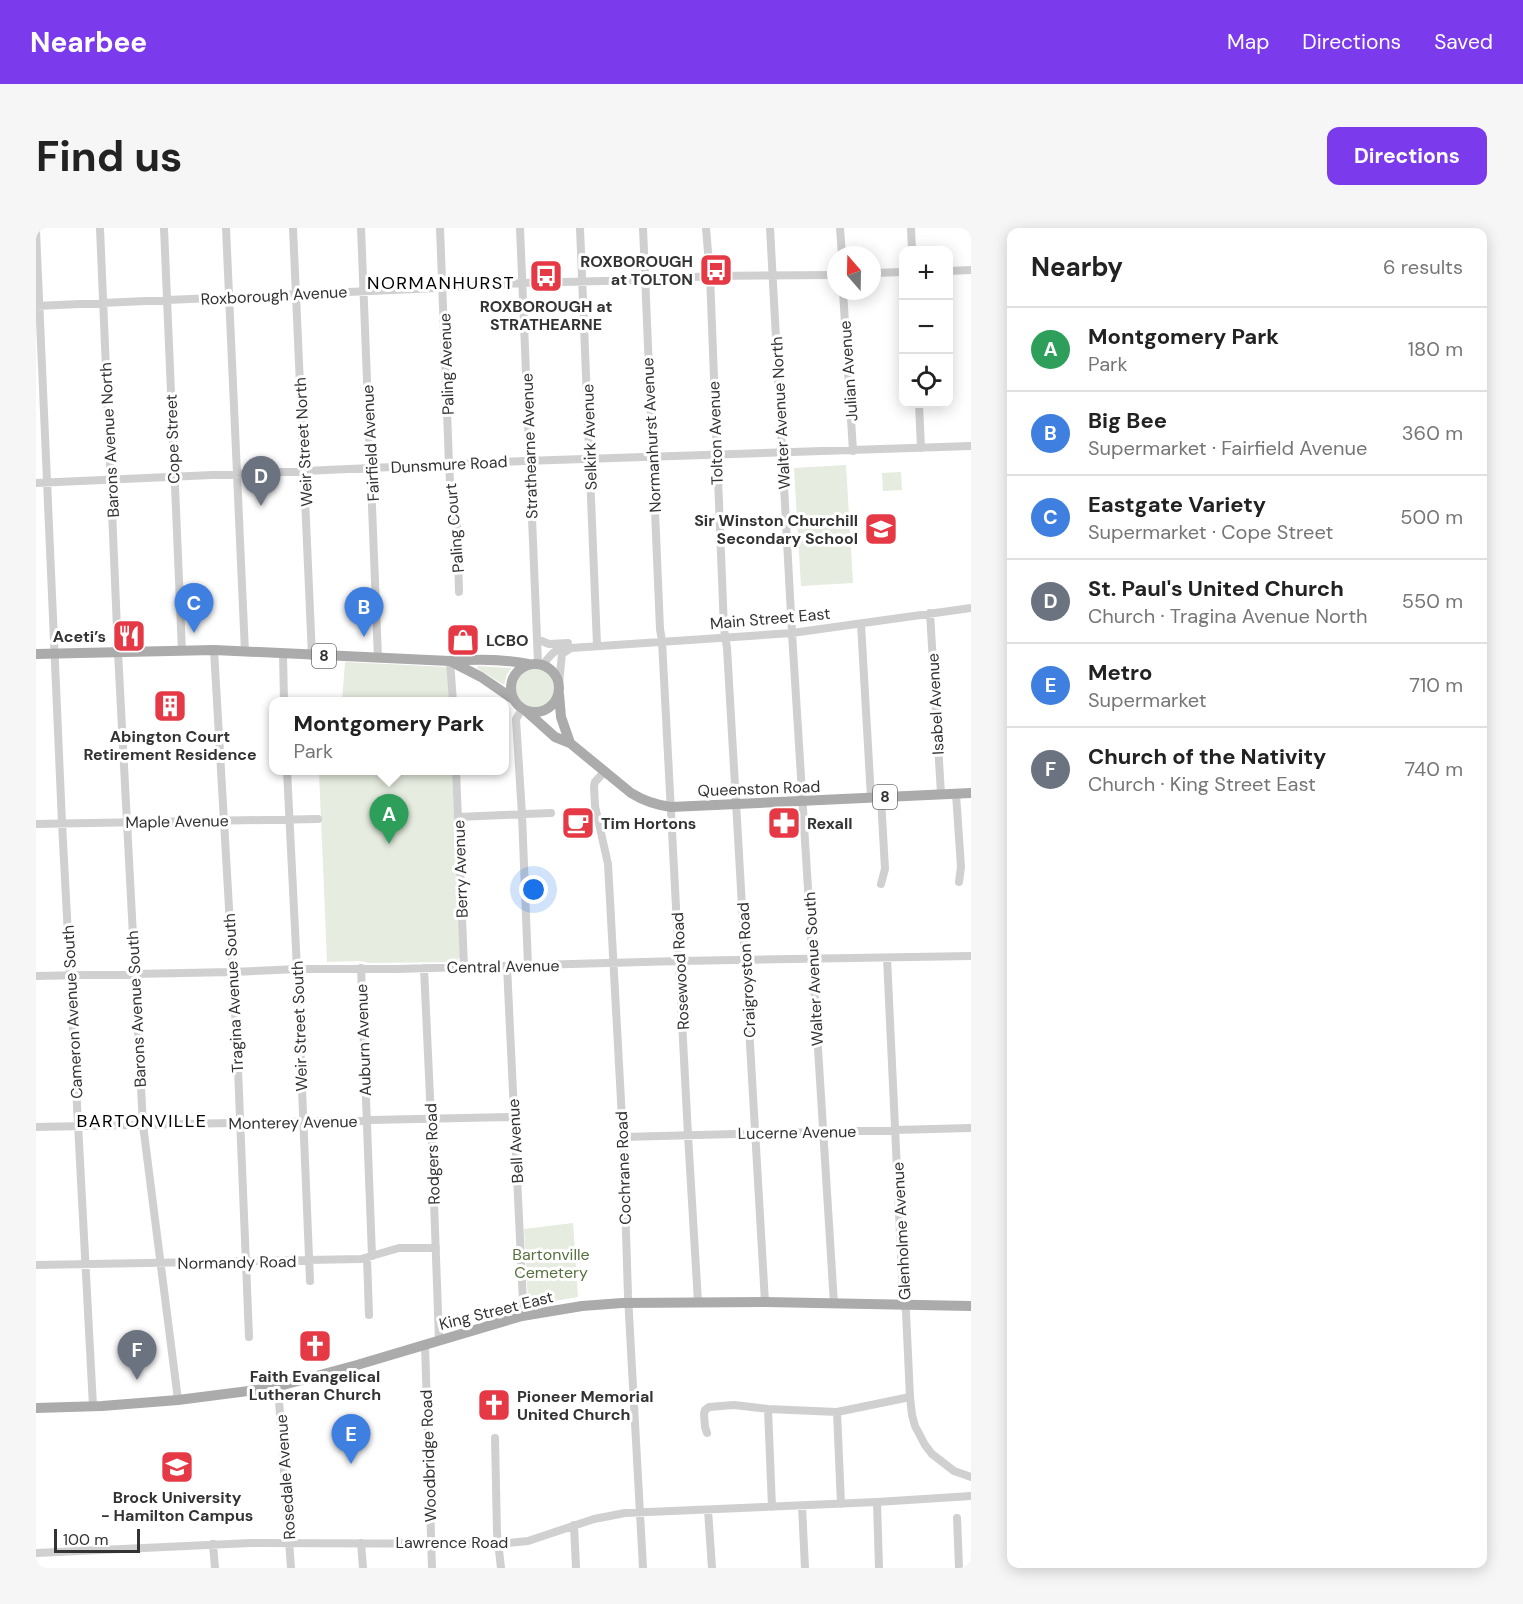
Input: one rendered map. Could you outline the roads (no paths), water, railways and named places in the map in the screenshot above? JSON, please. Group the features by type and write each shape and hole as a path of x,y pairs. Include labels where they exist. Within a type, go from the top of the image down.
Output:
{"main road":[{"name":"8","path":"36,654 214,650 450,661 467,659 536,664"},
{"name":"8","path":"450,661 481,677 513,699"},
{"path":"559,688 554,704 544,711 536,712 524,710 513,699 511,691 513,677 517,671 536,664 554,672 559,688 561,717 570,742"},
{"name":"Queenston Road","path":"524,710 555,737 570,742 620,785 642,800 671,807 971,793"},
{"name":"King Street East","path":"36,1408 178,1400 278,1387 522,1316 582,1306 765,1302 971,1306"}],"street":[{"name":"Barons Avenue North","path":"100,228 118,652"},
{"name":"Cope Street","path":"164,228 182,651"},
{"path":"226,228 245,652"},
{"name":"Weir Street North","path":"293,228 312,656"},
{"name":"Fairfield Avenue","path":"361,228 378,658"},
{"name":"Paling Avenue","path":"440,228 449,464"},
{"name":"Strathearne Avenue","path":"520,228 537,639 536,664"},
{"name":"Selkirk Avenue","path":"580,228 597,645"},
{"name":"Normanhurst Avenue","path":"643,228 662,641"},
{"name":"Tolton Avenue","path":"706,228 725,638"},
{"name":"Walter Avenue North","path":"770,228 792,633"},
{"path":"840,228 841,246"},
{"path":"911,228 912,246"},
{"name":"Cameron Avenue South","path":"36,230 62,823 93,1406"},
{"path":"953,271 971,270"},
{"path":"881,273 899,273"},
{"name":"Roxborough Avenue","path":"38,306 522,283 710,276 827,275"},
{"name":"Julian Avenue","path":"844,300 853,450"},
{"path":"919,408 921,448"},
{"name":"Dunsmure Road","path":"36,483 449,464 971,446"},
{"name":"Paling Court","path":"449,464 451,498 457,523 459,592"},
{"name":"Main Street East","path":"536,664 565,646 792,633 971,608"},
{"name":"Isabel Avenue","path":"930,613 941,794"},
{"path":"861,624 876,798 885,869 881,884"},
{"name":"Walter Avenue South","path":"792,633 834,1304"},
{"name":"Craigroyston Road","path":"725,638 765,1302"},
{"path":"537,639 545,644 566,643 575,647"},
{"name":"Rosewood Road","path":"662,641 698,1302"},
{"path":"559,688 563,652 575,647"},
{"name":"Tragina Avenue South","path":"214,650 240,1123 249,1336"},
{"name":"Barons Avenue South","path":"118,652 143,1125 178,1400"},
{"path":"283,654 284,697"},
{"path":"450,661 453,697"},
{"path":"524,710 516,719 528,966"},
{"name":"Cochrane Road","path":"604,772 594,786 595,806 608,864 643,1568"},
{"name":"Weir Street South","path":"287,775 310,1281"},
{"name":"Berry Avenue","path":"456,775 464,967"},
{"path":"956,794 961,867 959,882"},
{"path":"458,817 551,813"},
{"name":"Maple Avenue","path":"36,824 318,819"},
{"name":"Central Avenue","path":"36,976 971,956"},
{"name":"Glenholme Avenue","path":"887,958 903,1297 912,1415 915,1426 932,1454 954,1471 971,1477"},
{"name":"Bell Avenue","path":"507,966 522,1316"},
{"name":"Auburn Avenue","path":"360,968 367,1120 369,1315"},
{"name":"Rodgers Road","path":"424,968 439,1340"},
{"name":"Monterey Avenue","path":"36,1127 514,1117"},
{"path":"971,1128 971,1138"},
{"name":"Lucerne Avenue","path":"623,1137 971,1128"},
{"name":"Normandy Road","path":"36,1265 309,1260 370,1257 399,1248 436,1248"},
{"name":"Woodbridge Road","path":"425,1344 432,1568"},
{"name":"Rosedale Avenue","path":"278,1387 291,1568"},
{"path":"707,1433 704,1414 709,1407 734,1405 837,1412 910,1397"},
{"path":"768,1409 772,1507"},
{"path":"837,1412 841,1504"},
{"path":"495,1438 498,1544 501,1568"},
{"name":"Lawrence Road","path":"36,1553 213,1544 498,1544 528,1541 607,1516 971,1496"},
{"path":"877,1502 879,1568"},
{"path":"802,1506 805,1568"},
{"path":"708,1510 712,1568"},
{"path":"957,1518 959,1568"},
{"path":"574,1525 576,1568"},
{"path":"361,1543 363,1568"},
{"path":"213,1544 215,1568"}],"place":[{"name":"ROXBOROUGH at TOLTON","path":"716,270"},
{"name":"ROXBOROUGH at STRATHEARNE","path":"546,276"},
{"name":"St. Paul's United Church","path":"261,506"},
{"name":"Sir Winston Churchill Secondary School","path":"881,529"},
{"name":"Eastgate Variety","path":"194,633"},
{"name":"Aceti’s","path":"129,636"},
{"name":"Big Bee","path":"364,637"},
{"name":"LCBO","path":"463,640"},
{"name":"Abington Court Retirement Residence","path":"170,706"},
{"name":"Tim Hortons","path":"578,823"},
{"name":"Rexall","path":"784,823"},
{"name":"Montgomery Park","path":"389,844"},
{"name":"Faith Evangelical Lutheran Church","path":"315,1346"},
{"name":"Church of the Nativity","path":"137,1380"},
{"name":"Pioneer Memorial United Church","path":"494,1405"},
{"name":"Metro","path":"351,1464"},
{"name":"Brock University - Hamilton Campus","path":"177,1467"}],"district":[{"name":"NORMANHURST","path":"441,283"},
{"name":"BARTONVILLE","path":"142,1121"}],"park label":[{"name":"Bartonville Cemetery","path":"551,1263"}]}
